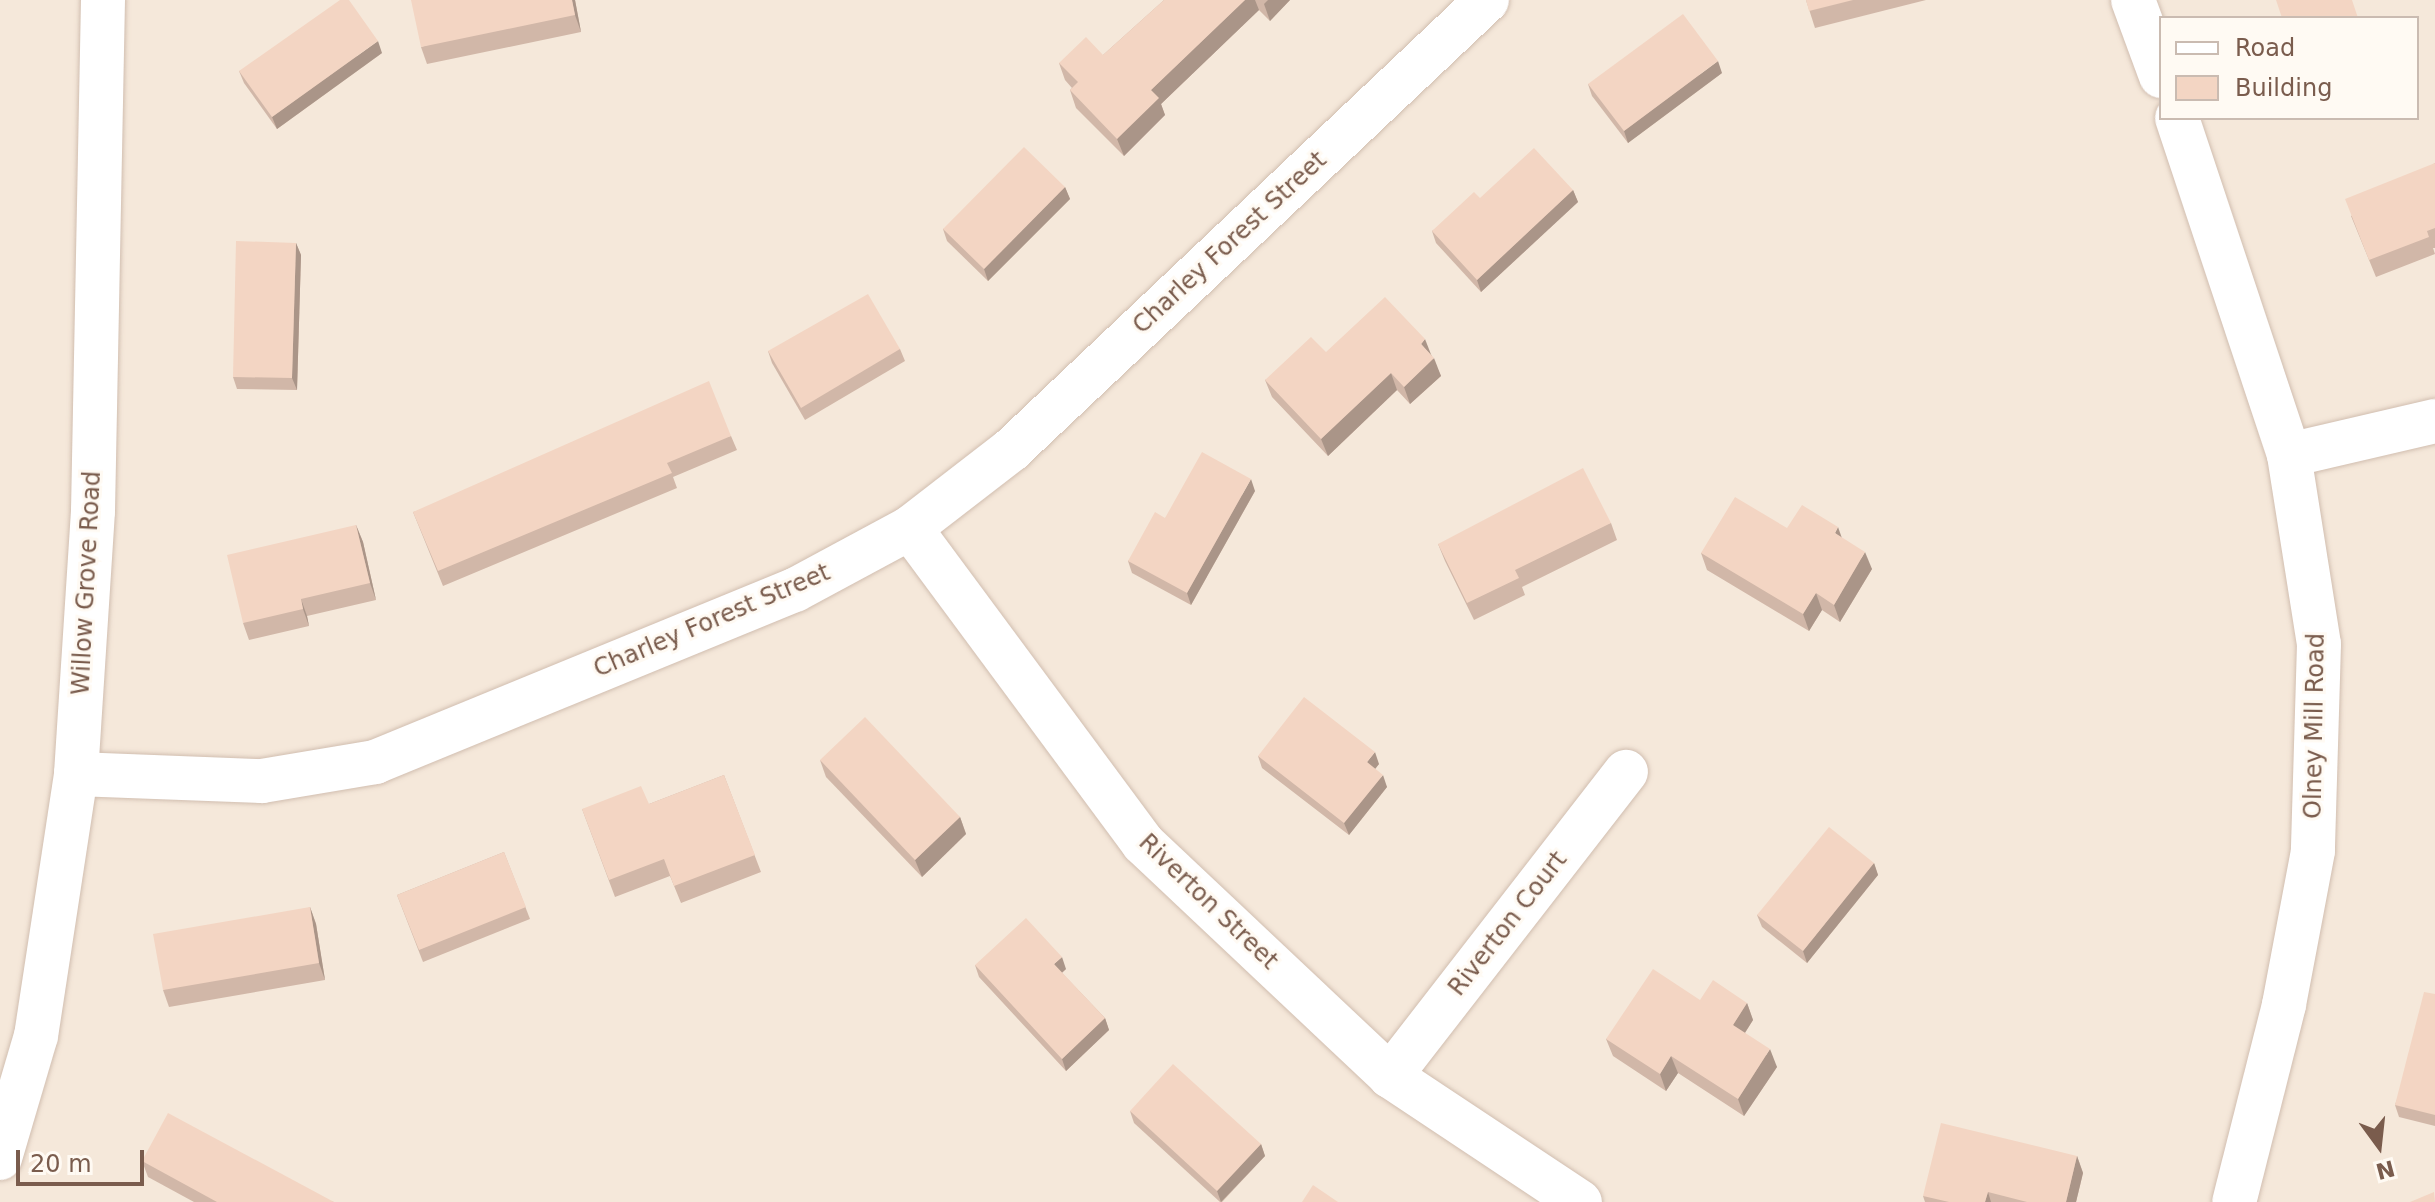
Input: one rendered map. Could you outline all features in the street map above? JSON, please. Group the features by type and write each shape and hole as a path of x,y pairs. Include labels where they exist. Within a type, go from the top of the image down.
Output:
{"street":[{"name":"Willow Grove Road","path":"0,1158 36,1036 76,774 93,511 103,0"},
{"name":"Charley Forest Street","path":"76,774 262,781 375,762 795,590 910,528 1011,450 1487,0"},
{"path":"2133,0 2159,71"},
{"name":"Olney Mill Road","path":"2178,120 2289,455 2319,644 2313,851 2284,1005 2234,1202"},
{"path":"2289,455 2435,421"},
{"name":"Riverton Street","path":"910,528 1143,843 1390,1076 1580,1202"},
{"name":"Riverton Court","path":"1390,1076 1626,772"}],"shaded area":[{"path":"0,0 2435,0 2435,1202 0,1202"}],"building":[{"path":"340,0 349,0 378,41 272,117 239,71"},
{"path":"411,0 572,0 575,15 421,47"},
{"path":"1164,0 1245,0 1151,90 1159,98 1117,139 1070,90 1078,82 1059,63 1086,37 1103,55"},
{"path":"1806,0 1853,0 1809,11"},
{"path":"2276,0 2352,0 2357,16 2281,16"},
{"path":"1683,14 1718,61 1624,131 1588,84"},
{"path":"1024,147 1065,187 984,269 943,229"},
{"path":"1534,148 1573,190 1477,280 1432,231 1474,192 1480,198"},
{"path":"2435,163 2435,228 2427,231 2429,237 2369,260 2345,199"},
{"path":"236,241 296,243 292,378 233,377"},
{"path":"868,294 900,349 801,408 768,351"},
{"path":"1385,297 1425,339 1421,344 1434,358 1404,387 1391,373 1321,439 1265,380 1311,337 1326,352"},
{"path":"709,381 731,436 667,463 672,473 438,571 413,512"},
{"path":"1202,452 1251,479 1187,593 1128,561 1155,512 1165,518"},
{"path":"1583,468 1611,523 1515,570 1519,578 1467,603 1438,544"},
{"path":"1735,497 1787,528 1802,505 1838,527 1835,533 1865,552 1834,605 1816,593 1803,614 1701,553"},
{"path":"356,525 370,583 301,599 303,609 243,623 227,555"},
{"path":"1304,697 1375,752 1367,762 1383,775 1344,823 1258,756"},
{"path":"865,717 960,817 915,860 820,760"},
{"path":"724,775 755,855 674,886 664,859 609,880 582,809 641,786 649,804"},
{"path":"1829,827 1874,863 1803,951 1757,915"},
{"path":"504,852 526,907 419,950 397,895"},
{"path":"310,907 319,963 163,990 153,934"},
{"path":"1026,918 1062,957 1054,964 1105,1018 1062,1059 975,965"},
{"path":"1653,969 1700,1000 1713,980 1747,1003 1733,1025 1770,1049 1738,1099 1671,1056 1660,1074 1606,1039"},
{"path":"2424,992 2435,994 2435,1115 2395,1105"},
{"path":"1173,1064 1261,1144 1217,1191 1130,1111"},
{"path":"168,1113 334,1202 217,1202 142,1161"},
{"path":"1941,1123 2077,1156 2066,1202 2027,1202 1988,1192 1985,1202 1949,1202 1923,1196"},
{"path":"1313,1185 1338,1202 1302,1202"},
{"path":"2434,1192 2435,1202 2410,1202"}]}
